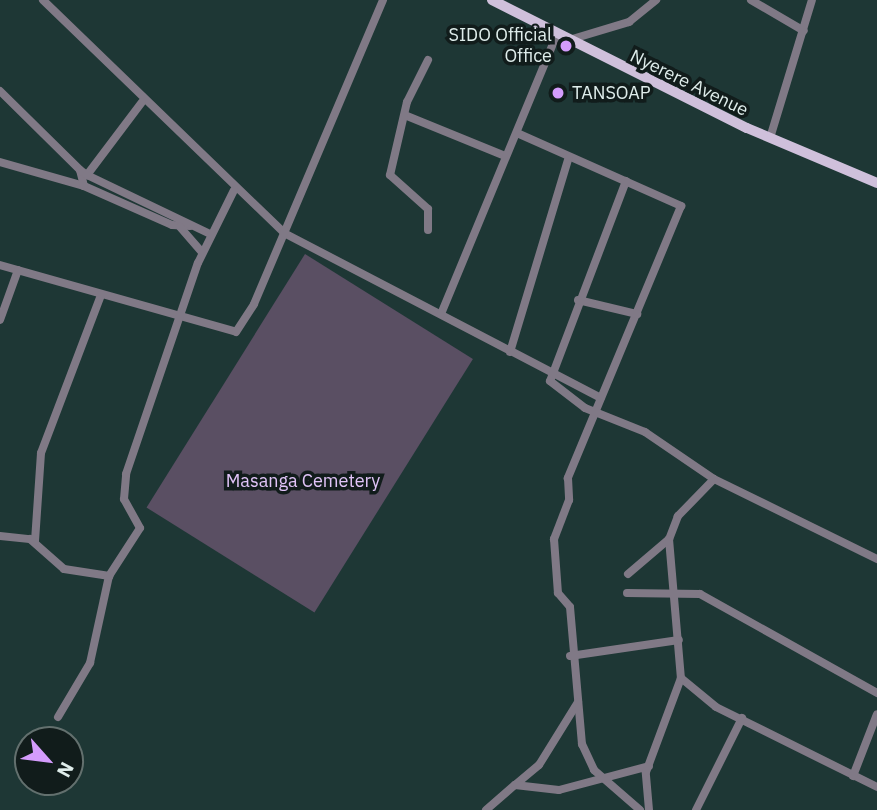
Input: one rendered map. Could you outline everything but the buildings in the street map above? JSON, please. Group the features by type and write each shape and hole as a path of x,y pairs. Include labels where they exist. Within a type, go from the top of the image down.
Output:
{"main road":[{"name":"Nyerere Avenue","path":"492,0 556,36 771,138 877,183"}],"street":[{"path":"43,0 142,102 234,190 284,233 441,314 550,376 601,398"},
{"path":"0,265 177,319 236,332 284,233 383,0"},
{"path":"567,41 629,22 656,0"},
{"path":"751,0 804,30"},
{"path":"771,138 812,0"},
{"path":"441,314 466,266 505,156 556,36"},
{"path":"428,60 407,116 390,175 428,209 428,230"},
{"path":"0,91 83,173 210,234"},
{"path":"84,186 83,173 142,102"},
{"path":"407,116 505,156"},
{"path":"517,133 681,206 568,478 569,499 554,539 558,593 569,607 570,656 590,764 603,779 640,810"},
{"path":"510,352 569,156"},
{"path":"0,162 84,186 178,226 190,226"},
{"path":"626,181 550,376 555,388 595,413 645,432 714,479 877,559"},
{"path":"58,717 90,663 109,576 140,528 123,485 177,319 202,252 234,190"},
{"path":"178,226 202,252"},
{"path":"0,320 18,270"},
{"path":"35,541 41,453 101,295"},
{"path":"578,300 636,314"},
{"path":"649,810 649,766 681,678 669,539 678,516 714,479"},
{"path":"0,536 35,541 64,569 109,576"},
{"path":"628,574 669,539"},
{"path":"627,593 700,594 877,693"},
{"path":"570,656 679,640"},
{"path":"681,678 699,696 877,787"},
{"path":"486,810 538,765 578,702"},
{"path":"853,776 877,714"},
{"path":"696,810 742,718"},
{"path":"583,782 590,764"},
{"path":"515,785 559,790 649,766"}],"green space":[{"name":"Masanga Cemetery","path":"305,254 473,359 314,612 147,508"}],"place":[{"name":"SIDO Official Office","path":"566,46"},
{"name":"TANSOAP","path":"558,93"}]}
